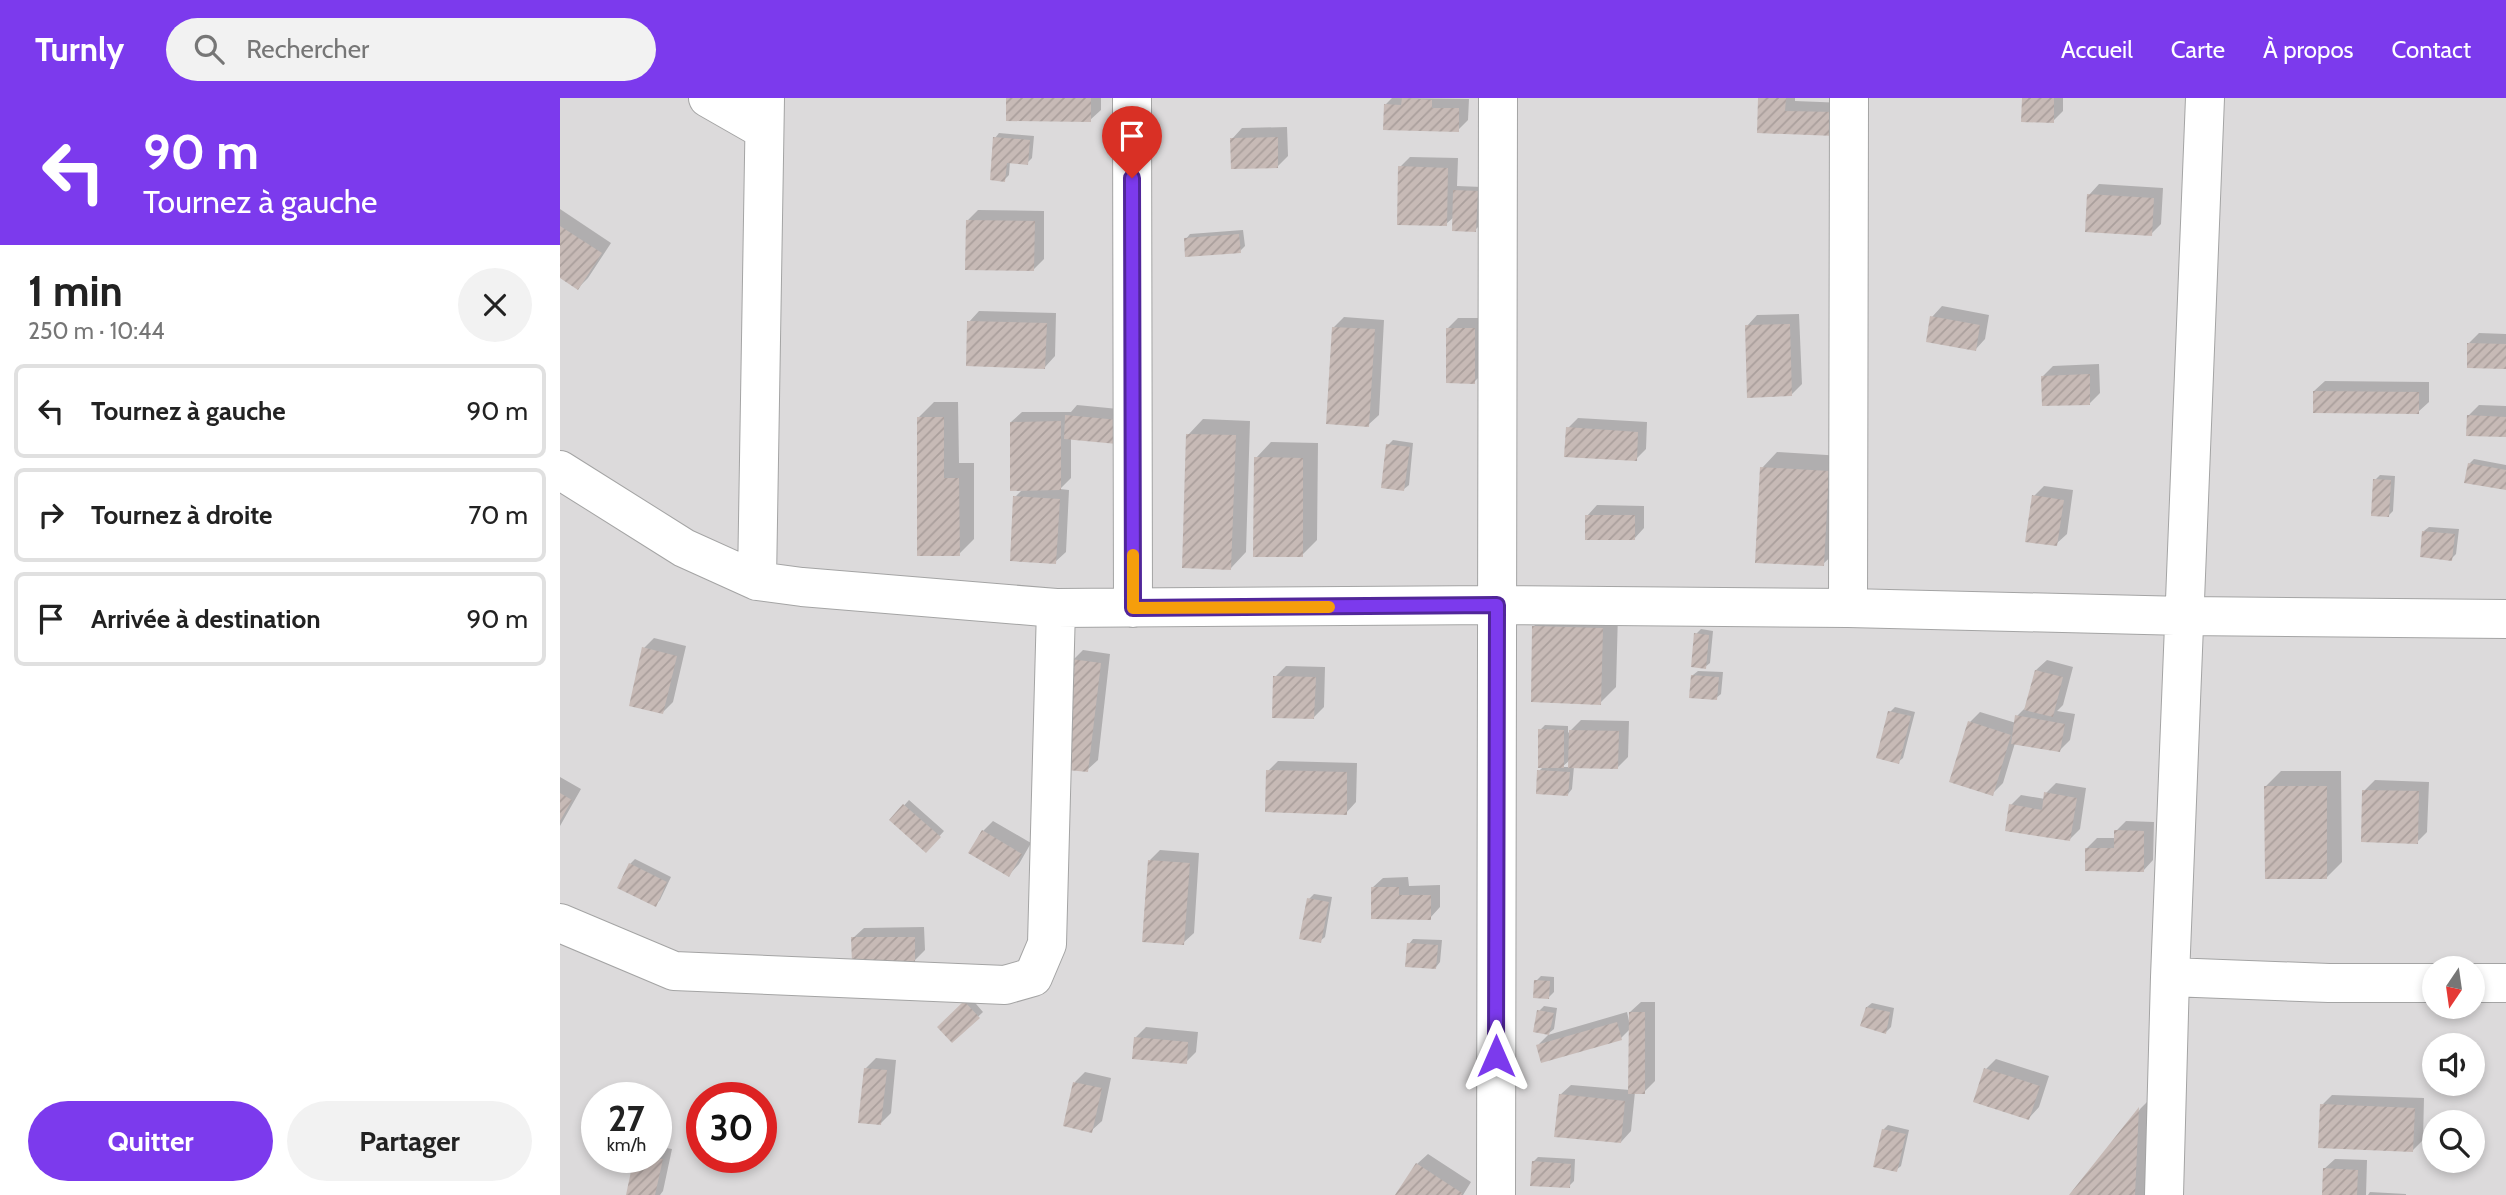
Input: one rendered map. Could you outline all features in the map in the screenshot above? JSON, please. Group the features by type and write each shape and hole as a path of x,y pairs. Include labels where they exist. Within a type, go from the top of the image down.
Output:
{"street":[{"path":"708,98 765,114 757,581"},
{"path":"1132,98 1133,608"},
{"path":"1496,1195 1498,98"},
{"path":"1848,608 1849,98"},
{"path":"2164,1195 2170,977 2205,98"},
{"path":"560,470 684,548 757,581 1056,608 1497,605 1848,608 2185,617 2506,619"},
{"path":"560,923 674,971 1005,985 1033,977 1047,944 1056,608"},
{"path":"2170,977 2329,983 2422,983"},
{"path":"2485,983 2506,983"}],"shaded area":[{"path":"560,98 2506,98 2506,1195 560,1195"}],"building":[{"path":"1006,98 1091,98 1091,122 1006,121"},
{"path":"1402,98 1432,100 1432,108 1459,108 1459,132 1383,130 1384,104 1401,105"},
{"path":"1758,98 1786,98 1785,111 1836,112 1835,136 1757,133"},
{"path":"2022,98 2054,98 2054,123 2021,122"},
{"path":"993,137 1030,140 1028,165 1007,163 1005,182 990,180"},
{"path":"1278,137 1278,168 1231,169 1230,138"},
{"path":"1398,166 1448,168 1447,226 1397,225"},
{"path":"1453,190 1478,191 1476,232 1452,231"},
{"path":"2087,194 2154,198 2152,236 2085,232"},
{"path":"966,220 1035,221 1034,271 965,270"},
{"path":"560,226 602,253 578,290 560,278"},
{"path":"1239,234 1241,253 1185,257 1184,238"},
{"path":"1930,316 1980,325 1976,351 1926,342"},
{"path":"967,321 1047,323 1045,369 966,366"},
{"path":"1790,324 1792,396 1747,398 1745,325"},
{"path":"1332,327 1375,329 1369,427 1326,424"},
{"path":"1446,328 1475,328 1475,384 1446,383"},
{"path":"2467,343 2506,344 2506,369 2467,368"},
{"path":"2090,374 2090,405 2042,406 2041,376"},
{"path":"2313,391 2419,392 2419,414 2313,413"},
{"path":"1065,415 1119,420 1117,444 1064,439"},
{"path":"2467,415 2506,417 2506,437 2466,436"},
{"path":"917,417 944,417 944,478 959,478 960,556 917,556"},
{"path":"1061,421 1061,490 1010,491 1010,422"},
{"path":"1566,427 1638,432 1637,461 1564,457"},
{"path":"1186,434 1236,435 1231,570 1182,568"},
{"path":"1386,444 1410,447 1404,491 1381,488"},
{"path":"1254,457 1303,458 1303,557 1253,557"},
{"path":"2468,463 2506,470 2506,490 2464,483"},
{"path":"1760,467 1829,471 1824,566 1755,563"},
{"path":"2373,479 2391,480 2389,517 2371,516"},
{"path":"2032,495 2064,500 2057,546 2025,542"},
{"path":"1013,496 1060,499 1056,564 1010,561"},
{"path":"1585,515 1635,515 1635,540 1585,540"},
{"path":"2422,531 2455,534 2452,561 2420,557"},
{"path":"1532,626 1603,628 1601,705 1531,702"},
{"path":"1694,633 1709,635 1706,669 1691,667"},
{"path":"642,647 677,656 663,714 629,706"},
{"path":"1071,659 1101,663 1088,772 1058,769"},
{"path":"2035,670 2063,677 2053,717 2024,710"},
{"path":"1691,675 1719,677 1717,700 1689,698"},
{"path":"1273,676 1316,677 1314,719 1272,718"},
{"path":"1888,711 1911,716 1899,764 1876,758"},
{"path":"2015,715 2065,724 2060,752 2011,744"},
{"path":"1968,721 2011,735 1993,796 1949,782"},
{"path":"1538,729 1564,730 1564,768 1538,768"},
{"path":"1569,730 1619,731 1618,769 1568,768"},
{"path":"1266,770 1347,772 1347,815 1265,812"},
{"path":"1537,770 1570,772 1568,796 1536,794"},
{"path":"2264,786 2327,786 2327,879 2265,879"},
{"path":"2362,790 2419,791 2418,844 2361,842"},
{"path":"2044,792 2077,798 2070,841 2005,831 2009,804 2042,810"},
{"path":"560,793 572,800 560,821"},
{"path":"903,804 941,837 926,853 889,820"},
{"path":"982,830 1022,854 1009,877 968,853"},
{"path":"2114,830 2144,831 2144,872 2085,871 2085,848 2114,848"},
{"path":"1148,860 1190,863 1184,945 1142,942"},
{"path":"629,863 667,882 656,907 617,888"},
{"path":"1371,887 1399,887 1399,895 1431,895 1431,920 1371,919"},
{"path":"1307,898 1329,902 1321,943 1299,939"},
{"path":"851,937 915,937 915,962 852,963"},
{"path":"1407,943 1438,945 1436,969 1405,967"},
{"path":"1534,980 1550,981 1549,999 1533,998"},
{"path":"964,1001 980,1018 952,1043 937,1027"},
{"path":"1866,1007 1890,1012 1886,1034 1860,1026"},
{"path":"1537,1010 1554,1013 1549,1035 1533,1032"},
{"path":"1629,1012 1645,1012 1645,1094 1628,1094"},
{"path":"1617,1022 1622,1040 1541,1063 1536,1045"},
{"path":"1134,1037 1188,1042 1187,1064 1132,1059"},
{"path":"864,1068 887,1070 881,1125 858,1123"},
{"path":"1984,1068 2040,1086 2029,1120 1973,1102"},
{"path":"1073,1082 1102,1088 1092,1133 1063,1126"},
{"path":"1559,1094 1625,1101 1621,1143 1554,1137"},
{"path":"2320,1104 2415,1108 2413,1152 2318,1148"},
{"path":"2139,1107 2135,1195 2069,1195"},
{"path":"1882,1129 1906,1134 1897,1172 1873,1167"},
{"path":"1532,1161 1571,1164 1570,1188 1530,1186"},
{"path":"1416,1163 1462,1193 1461,1195 1395,1195"},
{"path":"2323,1168 2358,1170 2357,1195 2322,1195"},
{"path":"631,1173 660,1173 655,1195 626,1195"}],"slow traffic":[{"path":"1133,555 1133,608 1329,607"}],"route":[{"path":"1132,178 1133,608 1497,605 1496,1056"}]}
